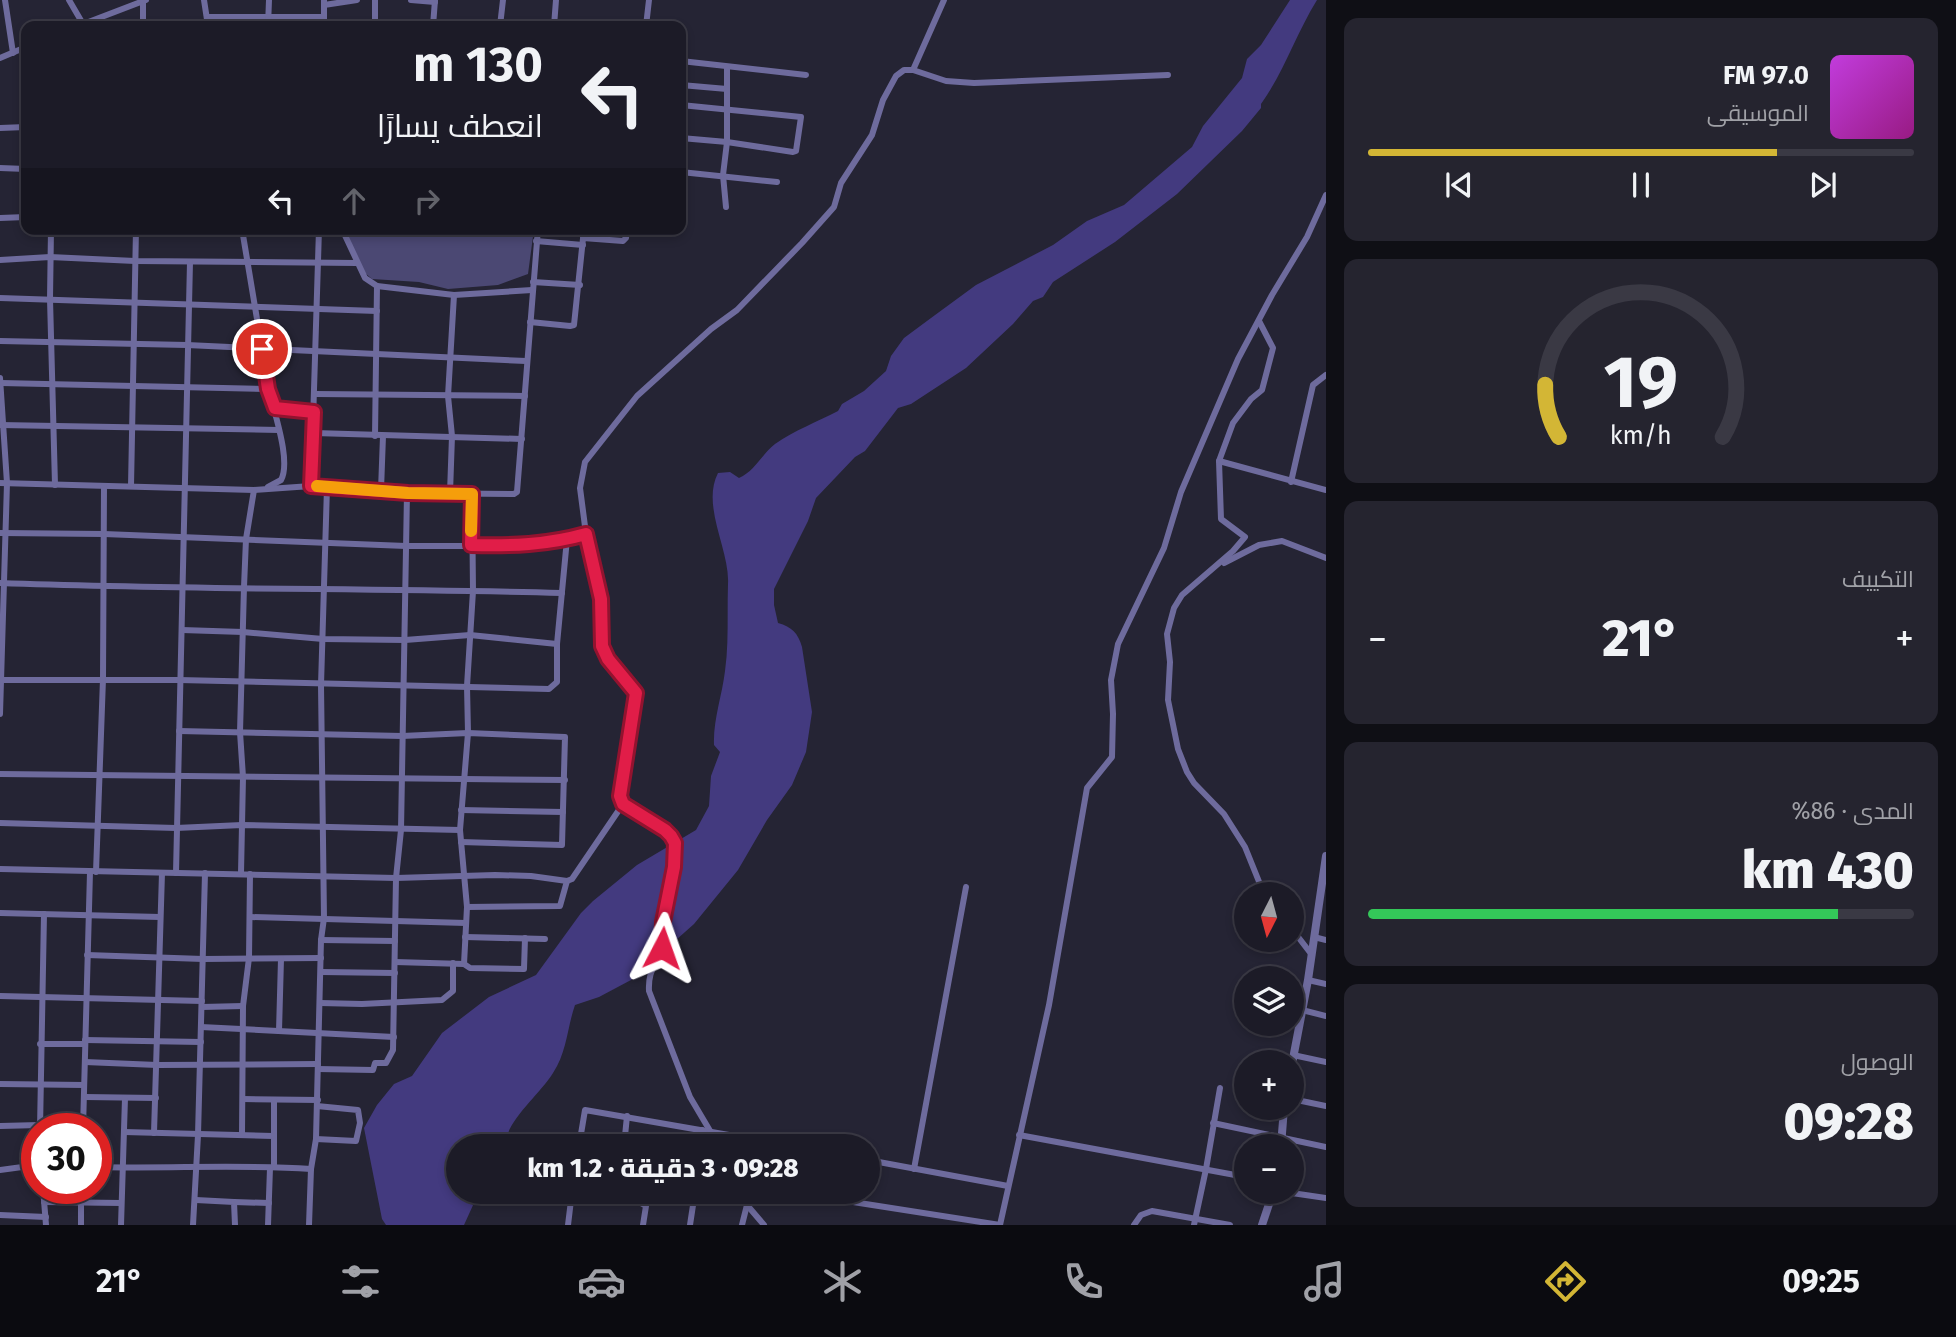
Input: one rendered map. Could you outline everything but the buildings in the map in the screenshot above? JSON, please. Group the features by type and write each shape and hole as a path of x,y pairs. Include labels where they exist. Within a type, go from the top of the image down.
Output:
{"street":[{"path":"5,0 13,53"},
{"path":"69,0 79,21"},
{"path":"204,0 207,21"},
{"path":"268,21 269,0"},
{"path":"207,17 324,18 324,3 357,0"},
{"path":"375,0 375,21"},
{"path":"411,0 435,1 433,21"},
{"path":"501,21 503,0"},
{"path":"554,21 556,0"},
{"path":"647,21 649,0"},
{"path":"913,70 944,0"},
{"path":"97,21 124,4 144,1 143,21"},
{"path":"0,58 21,49"},
{"path":"686,62 806,75"},
{"path":"726,206 723,176 727,142 727,67"},
{"path":"0,869 396,878 531,876 566,881 572,879 623,804 621,787 636,693 608,659 602,646 601,599 586,534 580,488 585,462 637,396 737,310 803,243 834,207 841,183 872,135 883,100 896,76 904,70 946,80 974,83 1168,75"},
{"path":"686,85 727,89"},
{"path":"686,105 802,117 794,152 686,138"},
{"path":"0,128 21,127"},
{"path":"0,168 21,169"},
{"path":"686,172 777,182"},
{"path":"866,1204 1000,1225 1049,1005 1087,788 1111,757 1111,680 1115,654 1164,548 1181,492 1238,359 1307,237 1326,195"},
{"path":"0,218 21,218"},
{"path":"51,235 55,485"},
{"path":"131,486 135,235"},
{"path":"243,235 268,389 279,430 284,476 265,489"},
{"path":"311,486 318,235"},
{"path":"345,235 365,278 377,286 454,295 533,286 580,285"},
{"path":"3,483 254,490 327,486 408,493 517,493 537,235"},
{"path":"530,322 573,327 580,285 584,235"},
{"path":"536,241 623,241 626,235"},
{"path":"0,260 50,257 135,261 357,263"},
{"path":"176,873 190,262"},
{"path":"377,286 377,396 381,491"},
{"path":"450,493 452,436 448,396 454,295"},
{"path":"0,298 377,311"},
{"path":"1259,321 1273,348 1262,390 1251,399 1233,423 1219,461 1221,519 1245,537 1182,595 1174,608 1169,623 1168,700 1174,733 1187,772 1224,814 1245,847 1259,882"},
{"path":"0,341 187,345 526,360"},
{"path":"1291,482 1313,385 1326,374"},
{"path":"0,715 3,483 0,381 268,389"},
{"path":"315,394 525,396"},
{"path":"275,408 314,412"},
{"path":"2,425 279,430"},
{"path":"314,433 522,439"},
{"path":"1219,461 1326,490"},
{"path":"84,1113 87,955 97,825 103,679 104,486"},
{"path":"309,1225 311,1170 316,1139 321,940 324,919 321,685 327,486"},
{"path":"241,873 243,776 240,732 244,587 246,539 254,490"},
{"path":"85,1062 157,1065 242,1063 373,1070 375,1063 386,1063 393,1050 394,1037 408,493"},
{"path":"464,964 467,907 460,830 468,733 472,494"},
{"path":"3,533 325,541 406,546 526,546 586,534"},
{"path":"1,680 179,680 549,689 557,682 557,644 567,539"},
{"path":"1204,576 1237,554 1259,545 1287,542 1307,553 1326,558"},
{"path":"2,583 103,587 562,593"},
{"path":"182,630 323,639 405,639 470,635 557,644"},
{"path":"179,731 402,736 468,733 565,737 562,845 461,842"},
{"path":"0,774 565,780"},
{"path":"623,804 665,830 675,843 674,867 663,922 662,948 649,978 649,991 690,1097 708,1134"},
{"path":"461,810 563,812"},
{"path":"0,823 176,828 242,825 460,830"},
{"path":"1304,1004 1324,891 1326,856"},
{"path":"154,1133 162,873"},
{"path":"193,1225 201,1064 205,873"},
{"path":"242,1135 243,1006 249,958 250,874"},
{"path":"467,907 560,906 566,881"},
{"path":"914,1169 966,887"},
{"path":"0,913 160,917"},
{"path":"40,1113 44,914"},
{"path":"250,917 466,923"},
{"path":"465,937 545,939"},
{"path":"1314,937 1326,940"},
{"path":"395,961 464,964 470,968 524,969 525,938"},
{"path":"321,940 395,941"},
{"path":"1304,945 1312,955"},
{"path":"87,955 203,959 321,958"},
{"path":"279,1031 281,959"},
{"path":"320,1003 442,1000 453,991 453,963"},
{"path":"321,972 395,973"},
{"path":"1308,980 1326,984"},
{"path":"0,996 158,1000 243,1006"},
{"path":"1304,1010 1326,1016"},
{"path":"201,1027 394,1037"},
{"path":"40,1044 201,1042"},
{"path":"1304,1057 1326,1062"},
{"path":"0,1084 84,1084"},
{"path":"1195,1222 1220,1088"},
{"path":"85,1097 156,1098"},
{"path":"121,1225 125,1098"},
{"path":"243,1099 317,1103 358,1110 360,1123 356,1141 316,1139"},
{"path":"268,1225 274,1100"},
{"path":"1304,1101 1326,1106"},
{"path":"581,1134 585,1110 727,1134"},
{"path":"625,1134 626,1116"},
{"path":"1213,1124 1249,1134"},
{"path":"0,1126 21,1127"},
{"path":"704,1134 705,1130"},
{"path":"124,1132 274,1136"},
{"path":"1019,1135 1234,1175"},
{"path":"1304,1145 1326,1147"},
{"path":"880,1162 1008,1186"},
{"path":"0,1170 21,1167"},
{"path":"112,1168 272,1167 311,1170"},
{"path":"1304,1195 1326,1198"},
{"path":"196,1200 269,1203"},
{"path":"234,1202 235,1225"},
{"path":"112,1203 121,1203"},
{"path":"80,1225 81,1204"},
{"path":"568,1225 571,1204"},
{"path":"642,1204 646,1206 643,1225"},
{"path":"690,1225 693,1204"},
{"path":"1262,1225 1269,1204"},
{"path":"742,1225 747,1205"},
{"path":"747,1205 764,1225"},
{"path":"1134,1225 1141,1215 1152,1211 1195,1222 1230,1225"},
{"path":"0,1215 46,1221"}],"shaded area":[{"path":"1290,0 1317,0 1261,108 1242,131 1177,194 1115,242 1053,282 1043,297 1033,301 1013,324 966,368 911,404 898,408 865,451 855,457 816,498 808,521 774,589 778,623 794,631 802,647 812,712 806,752 792,785 767,820 738,870 694,924 631,980 599,997 575,1005 558,1065 517,1117 508,1134 446,1134 446,1204 474,1204 464,1225 386,1225 382,1219 364,1128 377,1105 394,1084 412,1076 442,1033 489,997 536,975 581,913 593,901 637,865 696,830 709,806 711,776 720,752 714,745 714,736 725,671 727,639 727,571 713,499 718,473 730,472 739,478 745,475 775,444 838,411 842,404 864,391 886,371 891,356 904,338 976,285 1053,245 1087,221 1124,205 1192,147 1203,126 1242,78 1247,59 1261,45"},
{"path":"347,235 533,235 528,274 498,285 448,289 419,282 372,279 365,273"}],"slow traffic":[{"path":"317,486 408,493 472,494 471,531"}],"route":[{"path":"262,349 268,389 275,408 314,412 311,486 408,493 472,494 471,545 526,546 586,534 601,599 600,634 604,653 636,693 620,796 623,804 665,830 675,843 674,867 663,922 662,948"}]}
